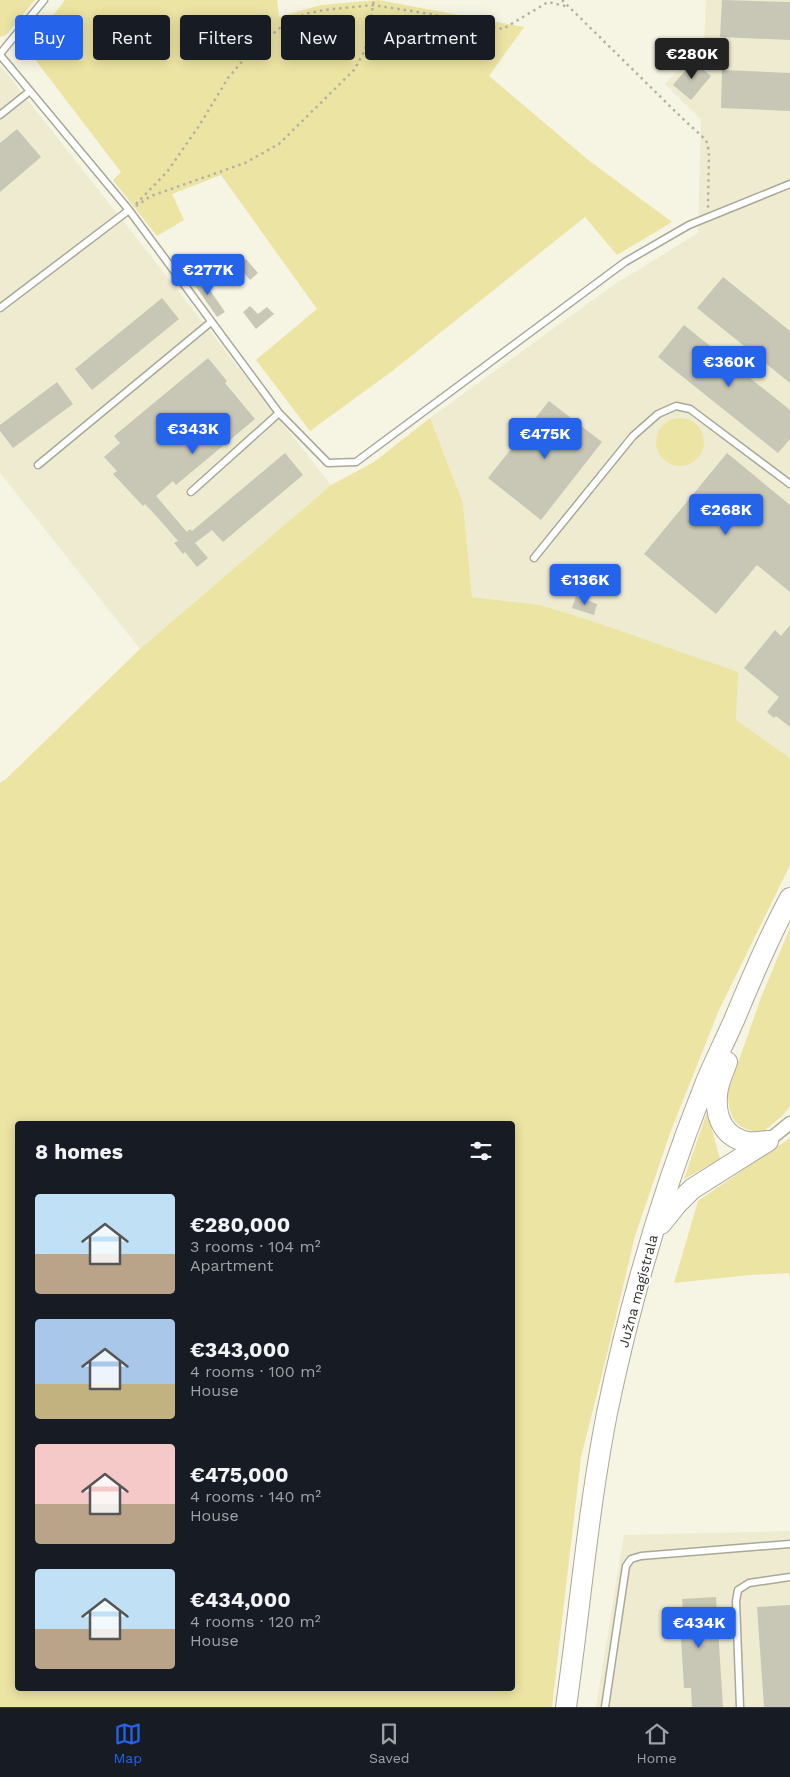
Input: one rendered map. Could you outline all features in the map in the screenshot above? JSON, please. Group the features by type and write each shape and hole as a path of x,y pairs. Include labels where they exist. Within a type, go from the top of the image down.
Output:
{"main road":[{"name":"Južna magistrala","path":"566,1707 586,1540 607,1414 624,1337 653,1236 704,1086 754,972 790,898"},
{"path":"735,1018 732,1047 716,1094 717,1111 720,1122 726,1132 735,1138 749,1142 768,1141"},
{"path":"653,1236 677,1204 692,1189 768,1141"}],"street":[{"path":"768,1141 790,1123"}],"lane":[{"path":"44,0 0,55 129,210 280,412 328,463 356,462 625,262 689,225 790,184"},
{"path":"0,116 30,91"},
{"path":"0,308 129,210"},
{"path":"38,465 211,322"},
{"path":"534,558 633,436 658,414 676,406 690,409 789,480"},
{"path":"192,492 280,412"},
{"path":"605,1707 626,1566 631,1558 790,1544"},
{"path":"740,1707 736,1601 738,1590 749,1583 790,1577"}],"path":[{"path":"129,210 151,196 245,163 279,144 354,70 366,50 374,0"},
{"path":"562,0 706,140 709,151 708,217"},
{"path":"129,210 168,172 228,78 253,49 280,28 305,14 373,5 504,29 548,2 569,7"}],"shaded area":[{"path":"0,0 35,0 23,15 15,15 15,24 6,35 0,37"},
{"path":"65,0 277,0 279,17 281,16 281,60 355,60 355,15 286,15 321,5 378,0 459,15 365,15 365,60 495,60 495,22 524,27 489,76 587,159 672,222 617,255 585,217 391,372 310,431 256,360 317,309 221,175 172,194 184,220 157,236 113,180 121,172 35,60 83,60 83,15 53,15"},
{"path":"706,0 790,0 790,758 592,621 540,605 472,597 463,503 430,418 615,284 698,233 701,120 665,84 704,44"},
{"path":"0,65 331,485 140,649 0,473"},
{"path":"430,418 463,503 472,597 540,605 592,621 738,672 736,720 790,758 790,865 719,1010 670,1133 635,1236 581,1457 552,1707 0,1707 0,783 140,649 331,485 374,462"},
{"path":"675,418 685,418 697,425 704,437 704,447 697,459 685,466 675,466 667,462 660,455 656,447 656,437 660,429 667,422"},
{"path":"790,928 790,1106 782,1116 763,1132 753,1131 746,1129 735,1121 728,1100 728,1091 762,995"},
{"path":"707,1112 720,1159 684,1179"},
{"path":"790,1138 790,1279 789,1273 674,1283 698,1201"},
{"path":"790,1531 790,1707 596,1707 624,1535"}],"building":[{"path":"722,0 790,2 790,40 720,37"},
{"path":"693,61 711,76 691,100 673,85"},
{"path":"722,70 790,73 790,111 721,108"},
{"path":"17,129 41,157 0,192 0,143"},
{"path":"246,259 258,273 250,280 238,266"},
{"path":"200,276 225,312 217,317 192,281"},
{"path":"723,277 790,331 790,383 697,308"},
{"path":"162,298 179,319 92,390 75,369"},
{"path":"250,306 258,314 267,307 274,314 256,329 243,312"},
{"path":"684,325 790,410 790,439 778,453 658,357"},
{"path":"208,358 227,381 225,383 255,419 176,485 173,481 156,496 187,532 190,529 192,531 285,453 303,475 223,542 212,530 195,543 208,558 197,567 185,552 183,554 174,543 178,541 158,518 145,504 143,506 113,474 117,471 104,457 120,443 114,436"},
{"path":"57,382 73,404 13,448 0,431 0,425"},
{"path":"549,401 602,442 541,520 488,478"},
{"path":"727,453 790,505 790,592 757,565 716,614 644,554"},
{"path":"576,596 597,604 594,615 572,608"},
{"path":"790,625 790,727 776,716 774,718 767,712 779,697 744,668 775,630 781,636"},
{"path":"716,1597 723,1707 692,1707 691,1688 684,1688 681,1638 667,1639 665,1611 683,1610 682,1599"},
{"path":"790,1605 790,1707 764,1707 757,1607"}]}
